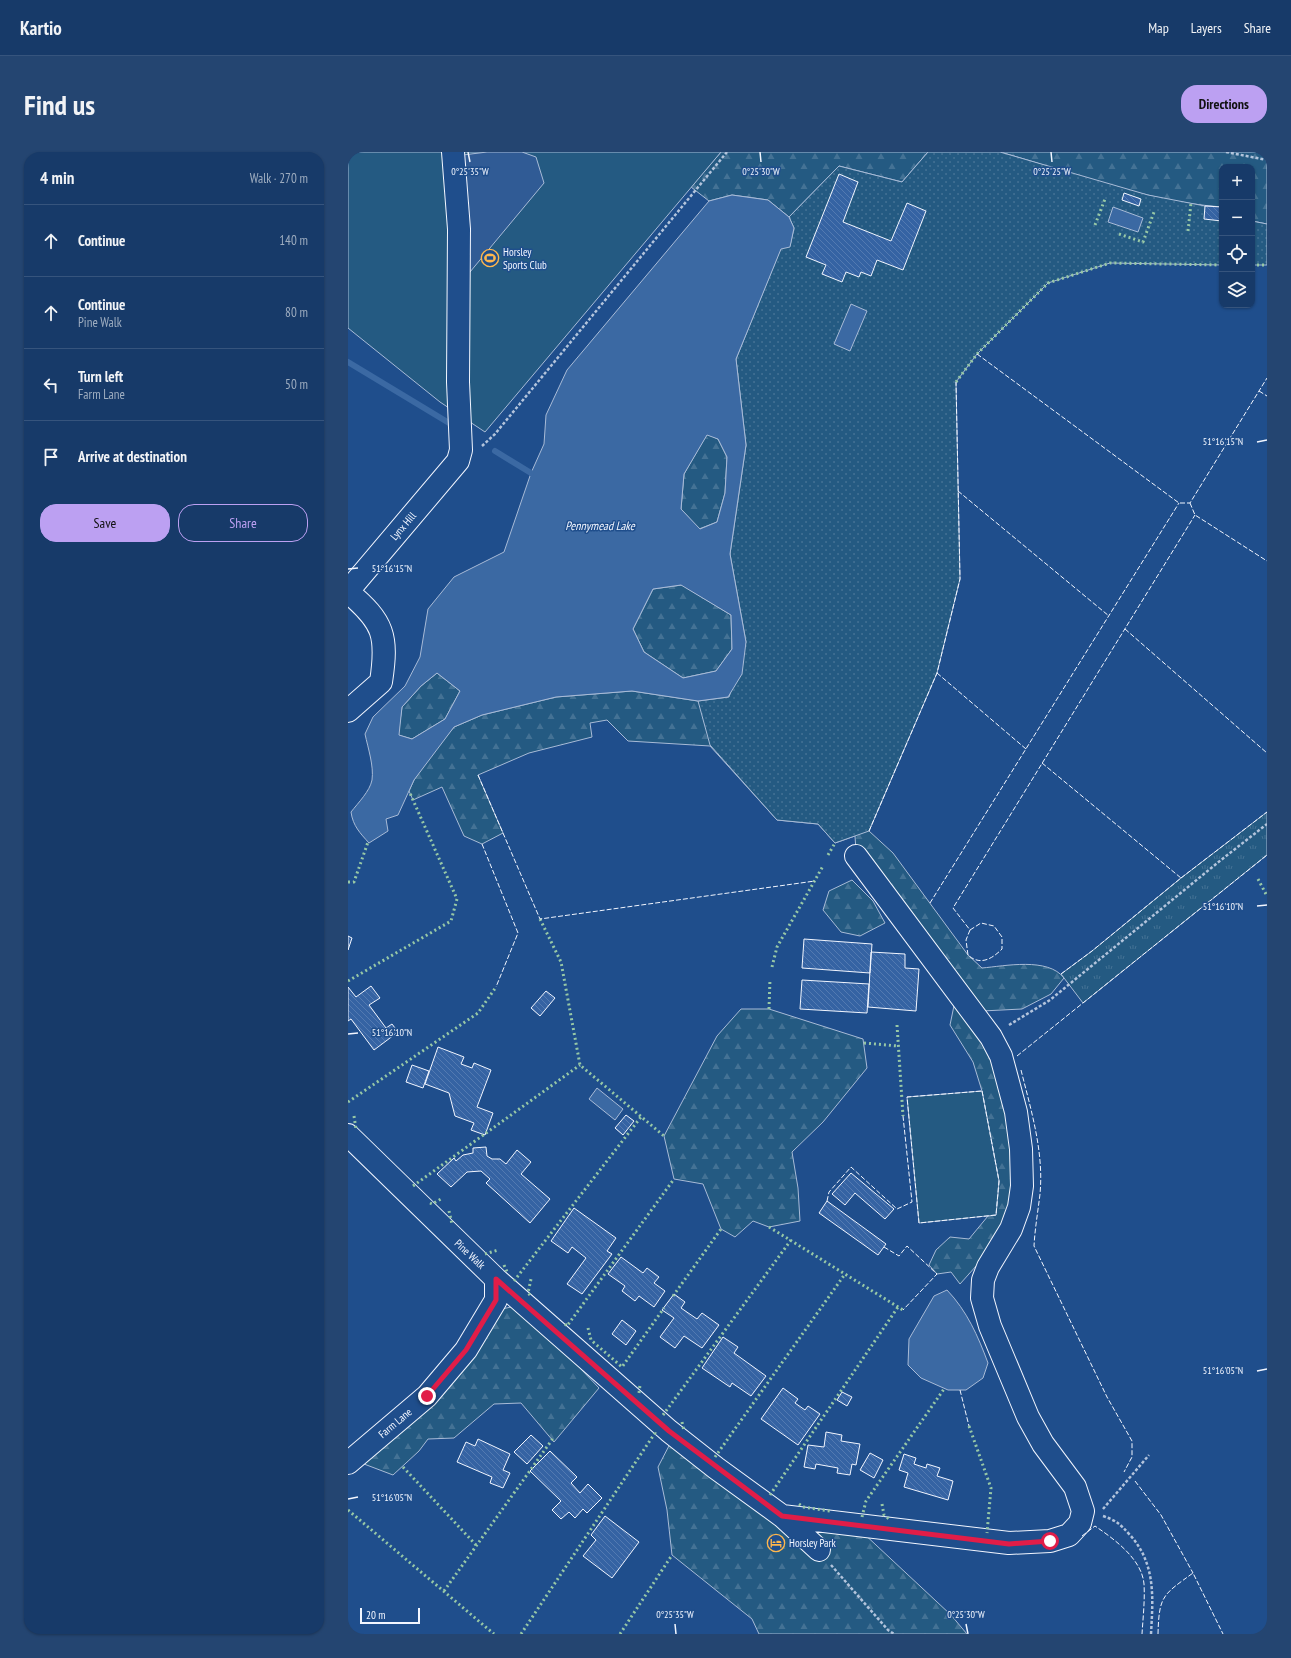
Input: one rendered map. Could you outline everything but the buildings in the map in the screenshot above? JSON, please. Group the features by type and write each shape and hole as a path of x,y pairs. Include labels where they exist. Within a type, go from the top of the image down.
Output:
{"street":[{"path":"453,152 459,229 458,382 461,450 458,461"},
{"name":"Lynx Hill","path":"348,591 458,461"},
{"path":"348,591 377,620 384,640 385,658 381,682 348,711"},
{"path":"782,1516 1009,1544 1050,1541 1069,1535 1080,1523 1083,1511 1074,1487 1043,1444 1028,1417 990,1326 982,1298 983,1280 988,1267 1011,1229 1019,1207 1022,1186 1021,1149 1016,1112 1001,1056 991,1037 856,856"},
{"name":"Pine Walk","path":"348,1136 496,1279 669,1431 782,1516 819,1550"},
{"name":"Farm Lane","path":"348,1462 427,1396 466,1350 496,1300 496,1279"}],"path":[{"path":"458,461 475,454 495,434 727,152"},
{"path":"1226,152 1267,160"},
{"path":"991,1037 1050,1000 1267,824"},
{"path":"1083,1511 1102,1510 1149,1455"},
{"path":"1083,1511 1117,1520 1140,1546 1150,1572 1152,1603 1151,1634"},
{"path":"819,1550 888,1630 894,1634"}],"green space":[{"name":"Horsley Sports Club","path":"348,152 721,152 485,432 440,402 348,328"},
{"path":"721,152 928,152 902,182 839,166 789,217 768,200 732,195 709,201 691,187"},
{"path":"928,152 1000,152 1148,195 1205,206 1219,207 1219,265 1110,263 1048,283 977,354 956,382 960,579 937,673 869,831 835,843 818,824 777,820 710,745 698,701 729,697 746,642 730,554 746,445 736,359 781,248 790,246 794,228 789,217 839,166 902,182"},
{"path":"1000,152 1267,152 1267,224 1255,222 1255,164 1219,164 1219,207 1166,199 1110,185"},
{"path":"1255,222 1267,224 1267,265 1255,265"},
{"path":"707,434 718,439 727,457 725,493 717,522 699,529 681,509 684,474"},
{"path":"682,585 731,615 732,649 716,671 683,678 644,652 633,629 653,589"},
{"path":"437,673 460,691 445,719 412,739 398,735 402,707 421,686"},
{"path":"632,691 698,701 903,751 869,831 893,853 968,955 982,968 1026,964 1037,965 1048,967 1057,971 1064,978 1051,994 1022,1009 982,1011 1006,1094 1017,1185 994,1246 960,1284 951,1272 937,1274 929,1265 936,1250 950,1237 969,1239 988,1216 996,1215 999,1181 982,1091 973,1062 950,1025 956,996 857,866 855,836 835,843 818,824 777,820 710,746 628,741 607,720 590,723 592,737 529,753 478,775 503,833 482,844 464,836 442,787 413,800 409,791 414,780 432,754 454,727 482,715 556,697"},
{"path":"1267,812 1267,855 1083,1003 1061,974 1092,951 1181,878"},
{"path":"852,880 873,901 885,923 860,936 841,932 823,910 829,891"},
{"path":"741,1009 769,1009 863,1039 867,1068 823,1122 792,1152 798,1188 800,1221 769,1227 753,1221 735,1237 721,1229 703,1184 674,1179 664,1136 717,1036"},
{"path":"982,1091 999,1181 996,1215 919,1223 907,1097"},
{"path":"520,1305 599,1388 554,1442 521,1403 494,1404 454,1438 428,1439 419,1451 393,1475 364,1464 367,1449 502,1309"},
{"name":"Horsley Park","path":"672,1440 777,1521 861,1531 951,1615 967,1634 759,1634 752,1619 672,1555 667,1510 658,1467"}],"shaded area":[{"path":"487,152 522,152 536,157 544,183 465,278 455,156"}],"water":[{"name":"Pennymead Lake","path":"732,195 768,200 789,217 794,228 790,247 781,249 736,359 746,445 730,554 746,642 742,674 728,697 698,701 632,691 556,697 482,715 454,727 414,780 398,815 386,819 388,831 369,843 355,825 351,812 366,793 372,780 371,763 365,734 373,717 405,686 420,657 428,609 454,577 504,552 531,473 544,444 546,415 567,370 709,201","holes":["707,435 718,439 727,457 725,493 717,522 700,529 681,509 684,474","681,585 731,615 732,649 716,671 683,678 644,652 633,629 653,589","437,673 460,691 445,719 412,739 399,735 402,707 421,686"]},
{"path":"1113,207 1143,218 1138,232 1108,222"},
{"path":"851,304 867,311 850,351 834,344"},
{"path":"597,1088 623,1109 615,1120 589,1099"},
{"path":"947,1290 966,1315 988,1363 983,1378 966,1390 948,1390 921,1378 908,1365 909,1339 934,1296"}],"waterway":[{"path":"348,362 454,426"},
{"path":"495,451 531,473"}],"hedge":[{"path":"1095,225 1105,199"},
{"path":"1188,231 1191,203"},
{"path":"1119,234 1143,242 1154,212"},
{"path":"956,382 977,354 1048,283 1110,263 1219,265"},
{"path":"1255,265 1267,265"},
{"path":"348,981 451,921 457,899 409,791"},
{"path":"348,882 354,882 368,842"},
{"path":"828,855 835,843"},
{"path":"772,967 777,947 823,866"},
{"path":"1258,879 1267,896"},
{"path":"540,919 561,962 580,1065 664,1136"},
{"path":"769,1009 770,979"},
{"path":"348,1102 478,1013 496,987"},
{"path":"897,1025 903,1116"},
{"path":"864,1043 898,1046"},
{"path":"413,1186 580,1065"},
{"path":"354,1116 356,1129"},
{"path":"514,1281 641,1117"},
{"path":"565,1324 567,1326 674,1179"},
{"path":"430,1203 432,1204 441,1199"},
{"path":"449,1211 452,1224"},
{"path":"769,1227 903,1310"},
{"path":"673,1296 721,1229"},
{"path":"663,1415 791,1240"},
{"path":"485,1254 498,1250"},
{"path":"504,1265 508,1274"},
{"path":"715,1457 845,1274"},
{"path":"530,1295 528,1293 531,1279"},
{"path":"770,1495 898,1307"},
{"path":"588,1328 591,1340 622,1367 664,1308"},
{"path":"639,1393 640,1385"},
{"path":"862,1517 866,1501 944,1389"},
{"path":"682,1422 684,1431"},
{"path":"969,1426 991,1488 987,1533"},
{"path":"521,1634 655,1433 654,1430"},
{"path":"444,1591 554,1437"},
{"path":"403,1467 476,1545"},
{"path":"799,1504 803,1507 830,1511"},
{"path":"882,1504 884,1515 889,1519"},
{"path":"348,1510 494,1634"},
{"path":"620,1634 672,1555"}],"fence":[{"path":"977,354 1179,503 1190,503 1267,378"},
{"path":"869,831 937,673 960,579 956,382"},
{"path":"1259,391 1267,396"},
{"path":"958,491 1109,616"},
{"path":"930,903 1179,503"},
{"path":"1190,503 1195,515 1267,561"},
{"path":"970,930 981,923 994,926 1002,937 1002,949 994,956 981,961 968,955 966,940 970,930 953,908 1195,515"},
{"path":"1125,629 1267,753"},
{"path":"937,673 1026,749"},
{"path":"1042,763 1181,878 1092,951 1061,974"},
{"path":"478,775 540,919 815,881"},
{"path":"1181,878 1267,812"},
{"path":"482,844 518,933 496,987"},
{"path":"1017,1056 1267,855"},
{"path":"1021,1070 1036,1131 1040,1163 1040,1194 1034,1246 1107,1397 1132,1441 1132,1457 1124,1472"},
{"path":"982,1091 999,1181 996,1215 919,1223 907,1097 982,1091"},
{"path":"827,1201 829,1192 851,1167 897,1209 912,1202 903,1116"},
{"path":"884,1247 899,1256 907,1246 937,1274 903,1310"},
{"path":"960,1390 969,1426"},
{"path":"1135,1481 1161,1515 1193,1573"},
{"path":"1082,1536 1095,1526 1126,1550 1138,1566 1144,1584 1142,1634"},
{"path":"1158,1634 1160,1611 1165,1597 1175,1586 1193,1573 1223,1634"}],"place":[{"name":"Horsley Sports Club","path":"490,258"},
{"name":"Horsley Park","path":"776,1543"}],"route":[{"path":"427,1396 466,1350 496,1300 496,1279 571,1343 669,1431 716,1468 782,1516 1009,1544 1050,1541"}]}
